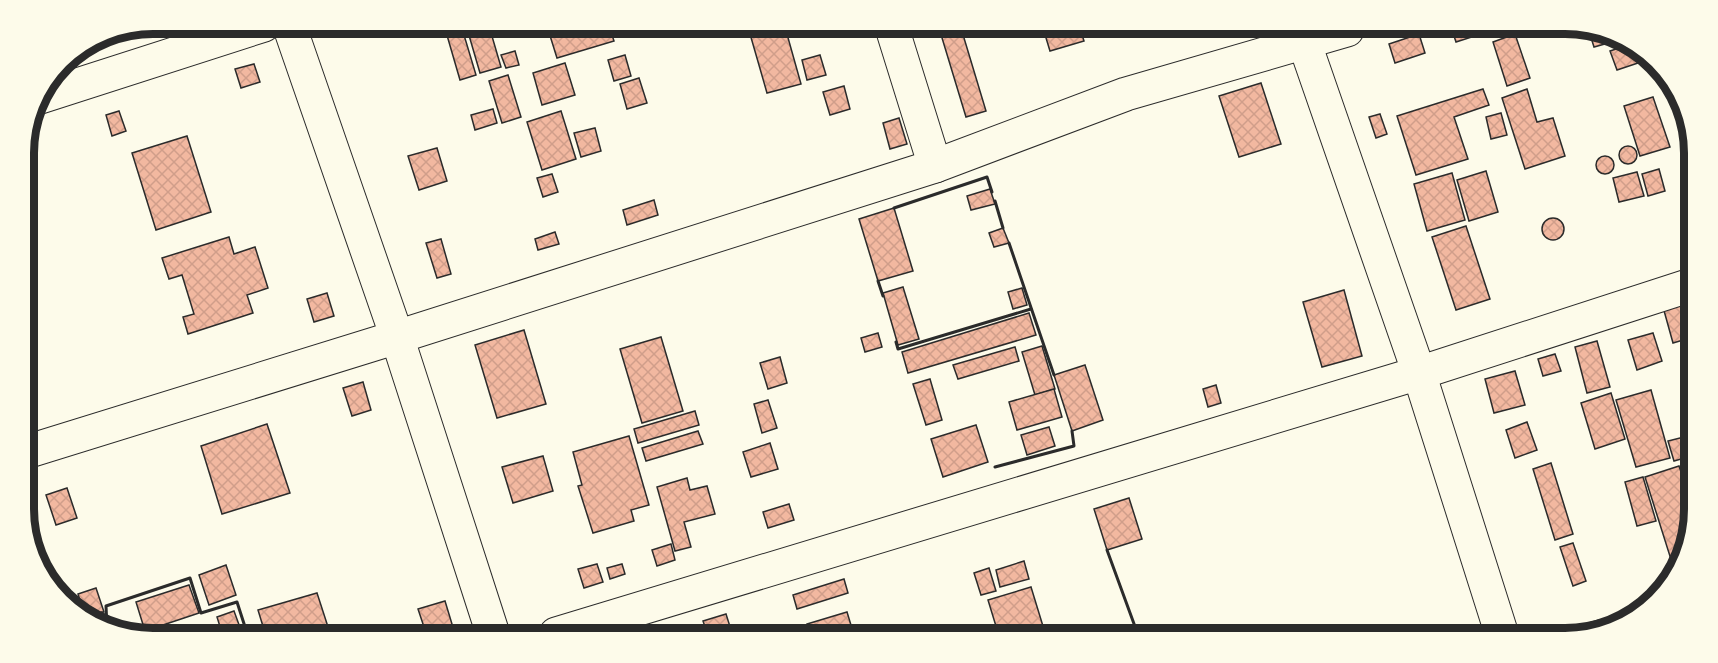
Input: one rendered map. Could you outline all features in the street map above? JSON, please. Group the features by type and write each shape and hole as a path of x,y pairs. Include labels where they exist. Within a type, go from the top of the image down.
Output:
{"street":[{"path":"51,93 236,34"},
{"path":"292,34 397,337 491,628"},
{"path":"894,34 935,166"},
{"path":"34,449 935,166 1126,94 1302,36 1317,34"},
{"path":"1302,36 1419,373 1500,628"},
{"path":"576,628 1419,373 1684,287"}],"building":[{"path":"447,34 464,34 476,75 460,80"},
{"path":"469,34 491,34 501,67 480,73"},
{"path":"550,34 612,34 614,41 557,58"},
{"path":"750,34 787,34 801,84 767,93"},
{"path":"941,34 963,34 986,111 966,117"},
{"path":"1045,34 1082,34 1084,41 1050,51"},
{"path":"1419,34 1425,53 1395,63 1389,44"},
{"path":"1453,34 1481,34 1456,42"},
{"path":"1515,34 1530,78 1507,86 1493,42"},
{"path":"1591,38 1608,43 1594,47"},
{"path":"1619,48 1637,60 1638,63 1617,70 1610,51"},
{"path":"515,51 519,65 506,68 501,55"},
{"path":"625,55 631,76 614,81 608,60"},
{"path":"820,55 826,75 807,80 802,60"},
{"path":"565,63 575,95 542,105 533,73"},
{"path":"254,64 260,82 241,88 235,69"},
{"path":"508,75 521,117 502,123 489,81"},
{"path":"639,78 647,103 627,109 620,84"},
{"path":"1261,83 1281,144 1239,157 1219,96"},
{"path":"844,86 850,109 830,115 823,92"},
{"path":"1483,89 1489,105 1454,117 1468,159 1416,175 1397,116"},
{"path":"1527,89 1537,122 1553,118 1565,156 1525,169 1502,98"},
{"path":"1653,97 1670,147 1640,156 1624,106"},
{"path":"493,109 497,123 475,130 471,115"},
{"path":"119,111 126,131 112,136 106,115"},
{"path":"561,111 576,159 542,170 527,122"},
{"path":"1501,113 1507,135 1491,139 1486,117"},
{"path":"1380,114 1387,134 1376,138 1369,117"},
{"path":"899,118 907,144 890,149 883,123"},
{"path":"595,128 601,151 581,157 574,133"},
{"path":"187,136 211,212 156,230 132,153"},
{"path":"1628,146 1634,149 1637,155 1634,161 1628,164 1622,161 1619,155 1622,149"},
{"path":"437,148 447,181 419,190 408,156"},
{"path":"1605,156 1611,159 1614,165 1611,171 1605,174 1599,171 1596,165 1599,159"},
{"path":"1659,169 1665,191 1648,196 1642,174"},
{"path":"1486,171 1498,212 1469,221 1457,180"},
{"path":"1637,172 1644,196 1619,202 1613,178"},
{"path":"1452,173 1465,220 1427,231 1414,184"},
{"path":"552,174 558,192 543,197 537,178"},
{"path":"990,189 995,204 971,210 967,196"},
{"path":"654,200 658,215 627,225 623,210"},
{"path":"894,208 913,271 878,281 859,219"},
{"path":"1553,218 1561,221 1564,229 1561,237 1553,240 1545,237 1542,229 1545,221"},
{"path":"1466,226 1490,299 1456,310 1432,237"},
{"path":"1003,228 1009,243 994,247 989,233"},
{"path":"555,232 559,244 538,250 535,239"},
{"path":"229,237 234,254 255,247 268,288 247,295 253,313 188,334 183,317 194,314 182,275 169,279 162,258"},
{"path":"441,239 451,274 437,278 426,243"},
{"path":"903,287 919,339 898,345 883,293"},
{"path":"1022,288 1027,305 1013,309 1008,292"},
{"path":"1344,290 1362,356 1322,367 1303,302"},
{"path":"327,293 334,316 314,322 307,299"},
{"path":"1684,302 1684,340 1673,343 1663,307"},
{"path":"1029,313 1036,335 908,373 902,352"},
{"path":"524,330 546,404 497,418 475,345"},
{"path":"878,333 882,347 865,352 861,338"},
{"path":"1653,333 1662,361 1637,370 1628,340"},
{"path":"661,337 683,411 642,423 620,349"},
{"path":"1597,341 1610,387 1587,393 1575,347"},
{"path":"1042,346 1055,389 1035,395 1022,352"},
{"path":"1015,347 1019,361 958,379 953,365"},
{"path":"1555,354 1561,371 1543,376 1538,359"},
{"path":"780,357 787,383 768,389 760,363"},
{"path":"1085,365 1103,420 1072,431 1054,375"},
{"path":"1515,371 1525,405 1494,413 1485,379"},
{"path":"930,379 942,420 926,425 913,384"},
{"path":"363,382 371,410 352,416 343,388"},
{"path":"1216,385 1221,403 1208,407 1203,389"},
{"path":"1054,389 1062,417 1017,430 1009,402"},
{"path":"1651,390 1670,458 1636,467 1616,400"},
{"path":"1611,393 1625,439 1595,449 1581,403"},
{"path":"768,400 777,428 762,433 754,404"},
{"path":"695,411 699,425 638,443 634,429"},
{"path":"1527,422 1537,450 1515,458 1506,430"},
{"path":"267,424 290,493 222,514 201,446"},
{"path":"976,425 988,462 943,477 931,439"},
{"path":"1049,427 1055,446 1027,455 1021,435"},
{"path":"698,431 703,444 646,461 642,448"},
{"path":"629,436 649,505 631,510 634,521 593,533 578,486 582,485 573,452"},
{"path":"1684,437 1684,458 1674,461 1668,441"},
{"path":"770,443 778,469 751,477 743,452"},
{"path":"543,456 553,491 513,503 502,467"},
{"path":"1551,463 1573,534 1555,540 1533,469"},
{"path":"1679,466 1684,481 1681,533 1671,561 1645,477"},
{"path":"1643,477 1656,521 1637,526 1625,482"},
{"path":"687,478 690,490 707,486 715,514 684,522 691,547 675,551 657,487"},
{"path":"67,488 77,518 56,525 46,495"},
{"path":"1129,498 1142,539 1107,550 1094,509"},
{"path":"789,504 794,520 768,528 763,512"},
{"path":"1573,543 1586,581 1573,586 1560,547"},
{"path":"671,544 675,560 657,566 652,550"},
{"path":"1024,561 1029,579 1000,587 996,570"},
{"path":"597,564 603,582 584,588 578,569"},
{"path":"622,564 625,574 610,579 607,568"},
{"path":"226,565 236,595 209,605 199,575"},
{"path":"989,568 996,591 981,595 974,573"},
{"path":"844,579 848,593 797,609 793,595"},
{"path":"189,585 199,613 154,628 144,627 136,602"},
{"path":"1031,587 1044,628 997,628 988,600"},
{"path":"96,588 104,612 97,614 87,608 81,603 78,594"},
{"path":"317,593 328,628 263,628 258,610"},
{"path":"445,601 453,628 424,628 418,609"},
{"path":"234,611 240,628 220,628 217,617"},
{"path":"847,612 852,628 808,628 807,624"},
{"path":"726,614 730,628 706,628 703,621"},
{"path":"1599,620 1600,623 1588,626 1572,628"}],"wall":[{"path":"894,208 987,177 992,192"},
{"path":"995,201 1003,228"},
{"path":"1009,243 1054,375"},
{"path":"878,281 883,296"},
{"path":"896,342 898,349 1031,309"},
{"path":"995,467 1074,446 1072,431"},
{"path":"1107,550 1136,628"},
{"path":"107,618 106,606 190,578 201,613 237,602 245,628"}]}
